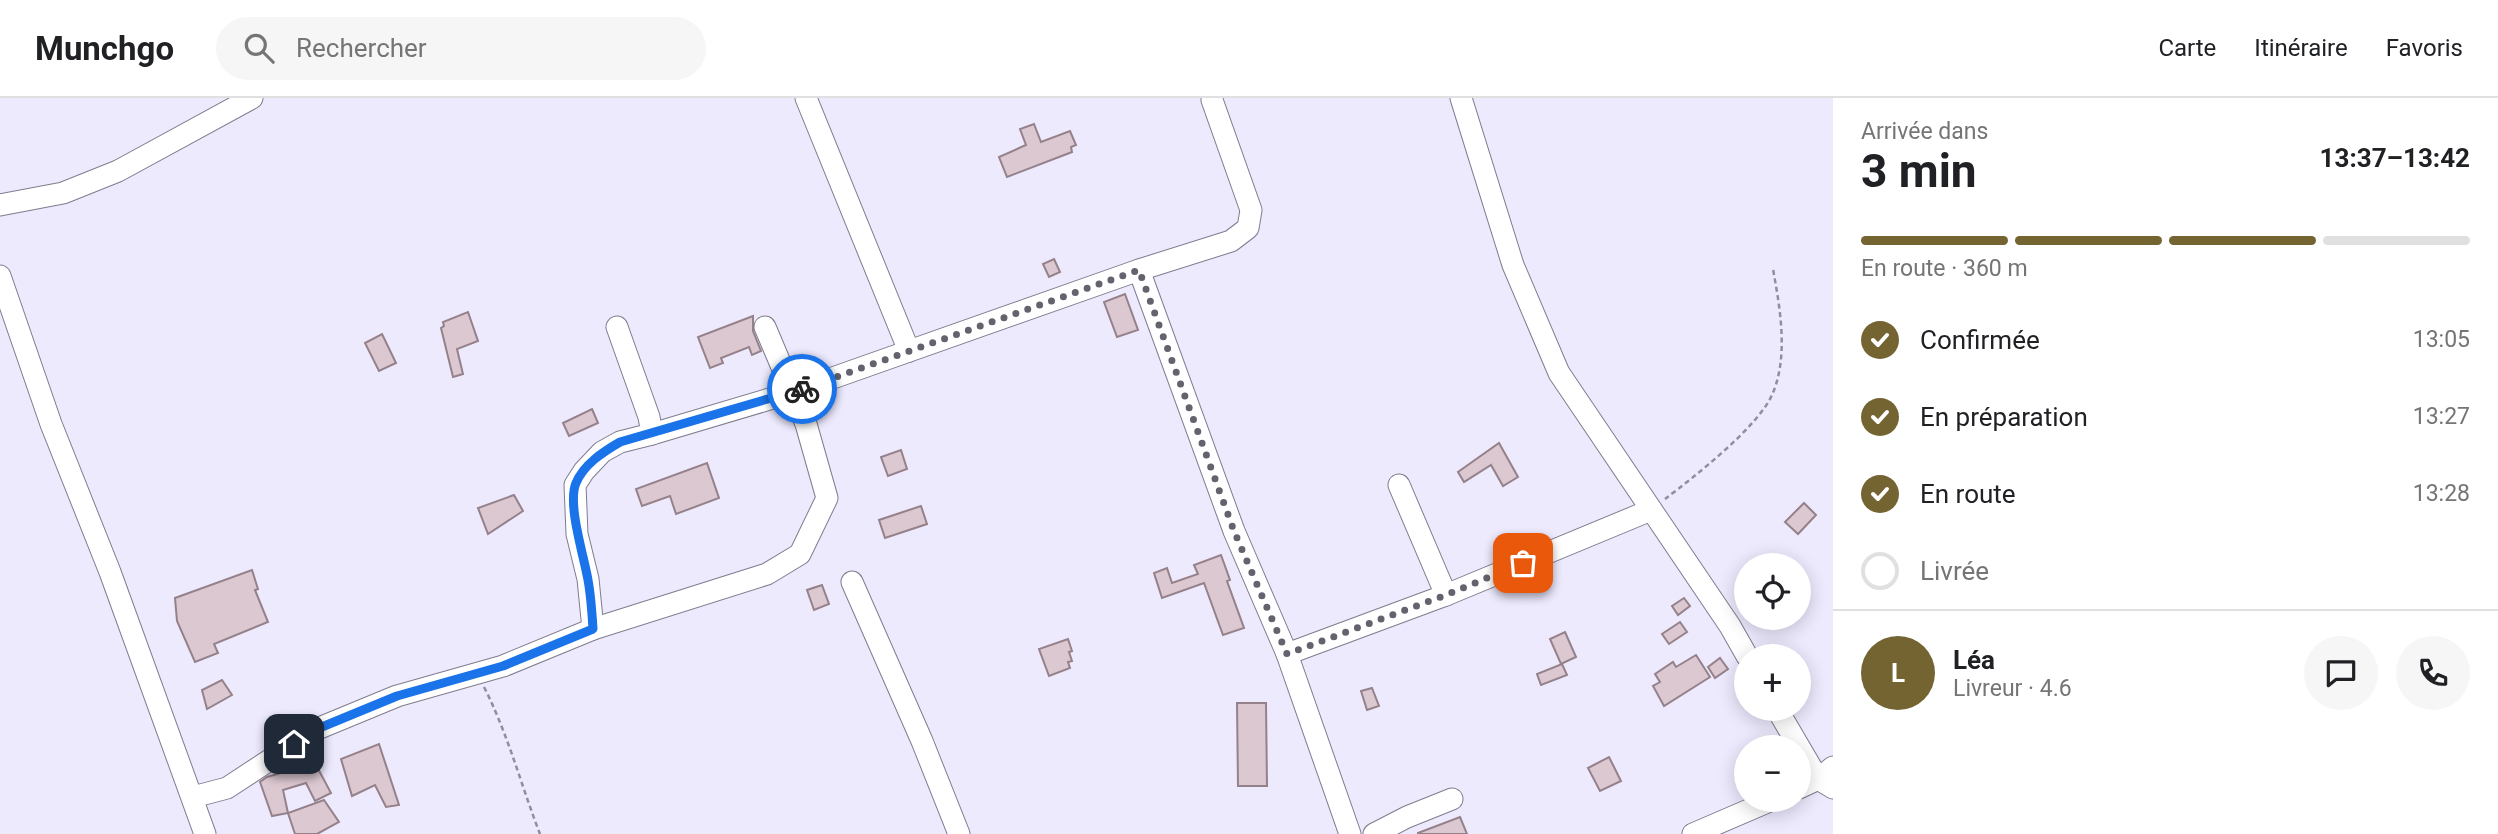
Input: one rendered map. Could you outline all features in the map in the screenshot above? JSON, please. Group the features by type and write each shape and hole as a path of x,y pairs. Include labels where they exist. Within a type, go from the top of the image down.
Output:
{"street":[{"path":"0,205 63,193 118,171 252,98"},
{"path":"806,98 909,351"},
{"path":"1461,98 1513,265 1559,373 1740,644"},
{"path":"593,629 588,579 577,534 575,485 602,452 620,442 793,392 1139,270 1231,241 1248,228 1251,211 1212,100"},
{"path":"1139,270 1234,531 1287,654 1350,834"},
{"path":"0,276 51,424 110,572 205,834"},
{"path":"617,327 649,417 652,434"},
{"path":"193,797 227,788 317,729 397,696 503,666 593,629 767,573 800,554 827,498 806,424 765,327"},
{"path":"1399,485 1446,595"},
{"path":"1287,654 1446,595 1651,510"},
{"path":"852,582 922,741 959,834"},
{"path":"1784,721 1821,780"},
{"path":"1374,834 1452,799"},
{"path":"1693,834 1744,812"}],"path":[{"path":"1651,510 1703,469 1756,419 1771,397 1780,368 1780,306 1773,269"},
{"path":"478,673 508,738 540,834"}],"building":[{"path":"1034,124 1041,142 1070,131 1076,145 1071,147 1072,152 1007,177 999,157 1026,145 1020,129"},
{"path":"1054,259 1060,272 1049,277 1043,264"},
{"path":"1125,294 1138,330 1117,337 1104,302"},
{"path":"468,312 478,341 457,349 463,374 453,377 441,328 444,326 443,322"},
{"path":"753,316 753,331 761,351 752,355 749,347 721,358 723,363 710,368 698,337"},
{"path":"382,334 396,363 379,371 365,343"},
{"path":"592,409 598,423 569,436 563,423"},
{"path":"1499,443 1518,477 1503,486 1491,465 1464,482 1458,472"},
{"path":"901,450 907,469 888,476 881,457"},
{"path":"707,463 719,498 676,514 670,496 642,506 636,489"},
{"path":"514,495 523,511 488,534 478,508"},
{"path":"1804,503 1816,515 1798,534 1785,522"},
{"path":"921,506 927,524 885,538 879,520"},
{"path":"1221,555 1244,628 1223,635 1204,583 1162,598 1154,573 1167,568 1172,583 1198,574 1194,565"},
{"path":"252,570 258,589 255,590 268,622 214,644 218,653 195,662 177,621 175,598"},
{"path":"822,585 829,604 814,610 807,590"},
{"path":"1684,598 1690,606 1678,615 1672,606"},
{"path":"1680,622 1687,632 1669,644 1662,634"},
{"path":"1565,632 1576,657 1561,664 1550,639"},
{"path":"1068,639 1072,651 1069,652 1072,661 1068,662 1070,668 1049,676 1039,649"},
{"path":"1696,655 1710,677 1664,706 1653,686 1660,682 1655,674 1673,662 1676,667"},
{"path":"1720,658 1728,669 1715,678 1708,667"},
{"path":"1562,664 1567,675 1541,685 1537,674"},
{"path":"222,680 232,695 207,709 202,690"},
{"path":"1372,688 1379,706 1367,710 1361,691"},
{"path":"1237,703 1266,703 1267,786 1238,786"},
{"path":"379,744 399,805 386,807 375,785 352,796 341,759"},
{"path":"1609,757 1621,781 1600,791 1588,768"},
{"path":"315,763 331,793 315,801 306,783 283,790 288,813 272,816 260,782 267,777"},
{"path":"324,800 339,822 317,834 295,834 288,813"},
{"path":"1460,817 1467,834 1418,834 1418,833"}],"way so far":[{"path":"802,389 1139,270 1234,531 1287,654 1446,595 1523,563"}],"route":[{"path":"294,744 317,729 397,696 503,666 593,629 588,579 577,534 575,506 575,485 584,471 602,452 620,442 802,389"}]}
